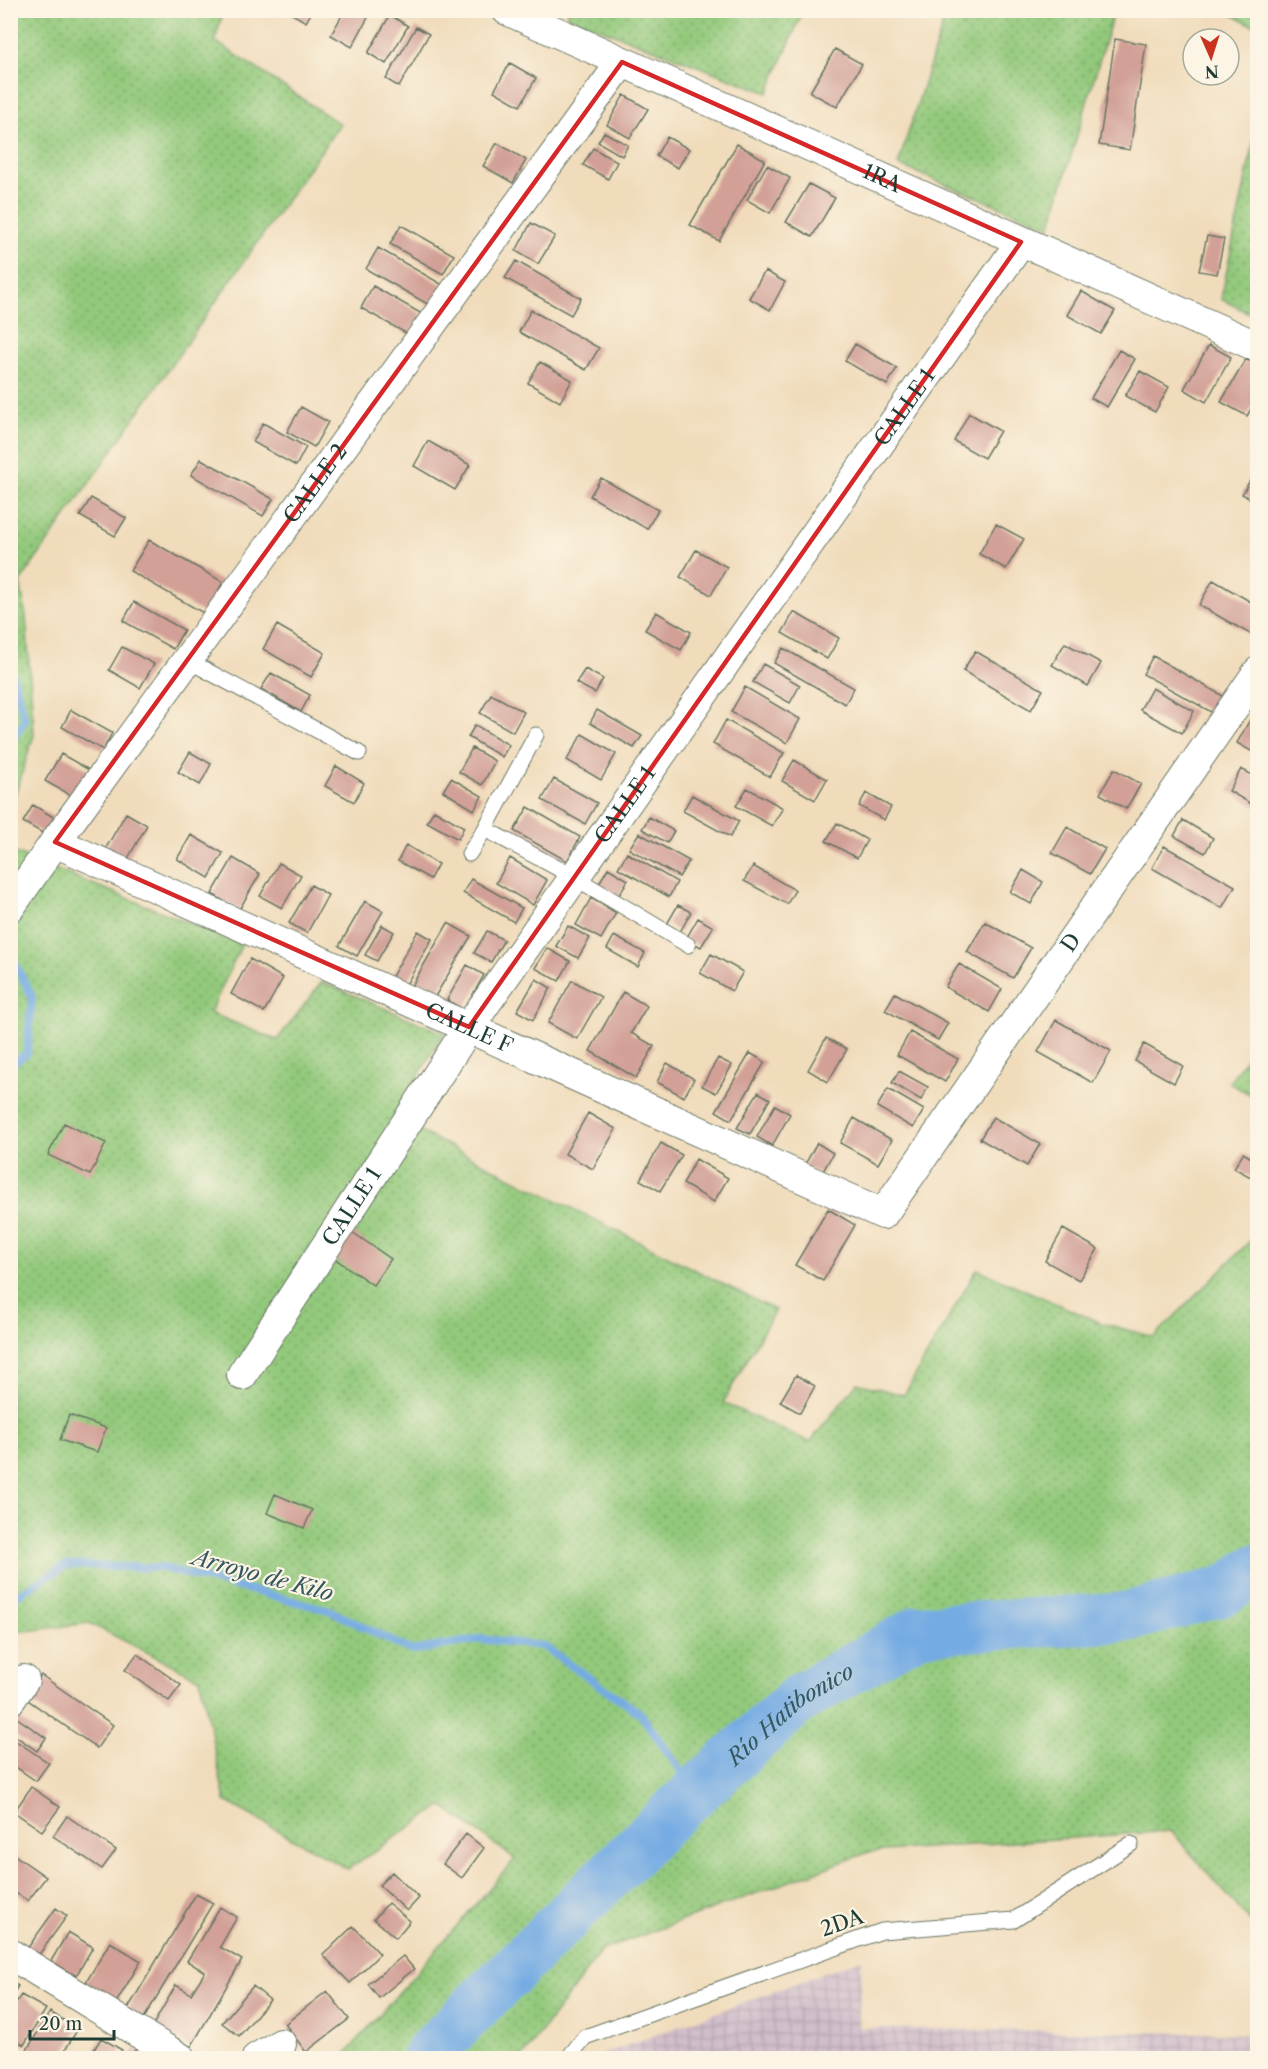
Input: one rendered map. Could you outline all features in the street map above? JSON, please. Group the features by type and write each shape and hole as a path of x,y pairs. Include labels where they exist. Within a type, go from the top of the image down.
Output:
{"street":[{"name":"1RA","path":"507,10 1257,347"},
{"name":"CALLE 2","path":"10,908 55,842 622,62"},
{"name":"CALLE 1","path":"242,1375 468,1027 1021,242"},
{"name":"D","path":"883,1214 1257,672"},
{"name":"CALLE F","path":"55,842 883,1214"},
{"path":"10,1954 180,2058"}],"lane":[{"path":"187,660 358,753"},
{"path":"469,854 536,735"},
{"path":"484,829 574,877 688,945"},
{"name":"2DA","path":"568,2058 585,2037 882,1931 1014,1920 1131,1844"}],"highlighted area":[{"path":"622,62 1021,242 469,1027 55,842"}],"shaded area":[{"path":"862,1959 858,2028 1257,2034 1257,2058 593,2058"}],"green space":[{"path":"11,10 223,11 215,41 340,124 20,582 26,617 34,735 11,807"},
{"path":"568,10 803,11 768,93 567,16"},
{"path":"947,11 1114,11 1050,227 898,165"},
{"path":"1224,11 1257,11 1257,27"},
{"path":"1257,125 1257,317 1221,299"},
{"path":"10,851 242,944 210,1013 277,1040 322,982 444,1033 393,1118 775,1310 723,1403 810,1442 857,1383 904,1395 977,1269 1101,1323 1154,1337 1257,1234 1257,1929 1171,1831 869,1852 602,1950 522,2058 342,2058 515,1859 442,1806 348,1869 225,1801 200,1679 89,1623 11,1633"},
{"path":"1257,1041 1257,1098 1229,1083"}],"building":[{"path":"285,10 313,10 306,22"},
{"path":"345,10 372,10 352,47 331,35"},
{"path":"390,15 408,26 386,64 368,53"},
{"path":"416,27 429,34 399,87 386,79"},
{"path":"1115,39 1146,44 1130,150 1099,145"},
{"path":"835,49 862,64 837,107 810,92"},
{"path":"510,63 536,78 520,106 494,91"},
{"path":"624,95 648,109 630,138 607,125"},
{"path":"604,132 628,145 622,156 598,142"},
{"path":"667,137 689,149 678,168 656,156"},
{"path":"497,143 526,160 513,183 483,166"},
{"path":"737,144 765,160 719,241 690,225"},
{"path":"593,148 617,162 608,179 583,165"},
{"path":"767,165 790,178 770,213 747,200"},
{"path":"809,184 835,198 812,237 786,222"},
{"path":"531,223 555,236 538,264 516,251"},
{"path":"401,225 454,255 443,274 390,244"},
{"path":"1207,236 1224,239 1217,274 1199,271"},
{"path":"378,248 443,285 431,306 366,269"},
{"path":"516,261 581,298 571,315 505,278"},
{"path":"765,271 785,282 770,310 749,298"},
{"path":"373,286 422,314 409,335 361,308"},
{"path":"1081,291 1115,311 1101,334 1067,315"},
{"path":"531,310 599,348 586,370 519,332"},
{"path":"855,344 897,368 887,385 845,361"},
{"path":"1209,345 1231,357 1206,402 1184,389"},
{"path":"1119,350 1135,359 1107,407 1091,398"},
{"path":"1246,359 1258,365 1258,397 1247,416 1221,402"},
{"path":"540,362 572,380 560,402 528,383"},
{"path":"1140,371 1169,387 1155,412 1125,396"},
{"path":"301,407 328,422 314,447 287,432"},
{"path":"969,413 1000,431 984,458 954,441"},
{"path":"263,423 306,447 296,466 253,442"},
{"path":"428,441 470,465 455,490 414,466"},
{"path":"201,459 273,499 263,516 191,475"},
{"path":"1254,474 1258,476 1258,503 1242,494"},
{"path":"601,478 658,510 647,529 590,496"},
{"path":"91,498 126,518 115,536 80,516"},
{"path":"996,524 1024,539 1006,569 979,554"},
{"path":"149,540 223,582 205,614 130,571"},
{"path":"696,550 727,567 711,595 680,577"},
{"path":"1213,580 1258,606 1258,622 1250,634 1199,605"},
{"path":"134,602 184,630 173,649 123,621"},
{"path":"656,612 691,632 681,650 645,630"},
{"path":"794,612 839,638 827,659 782,633"},
{"path":"277,625 325,653 311,677 263,649"},
{"path":"1065,643 1101,663 1088,686 1052,665"},
{"path":"122,647 154,664 140,688 109,670"},
{"path":"783,648 854,688 845,704 774,663"},
{"path":"975,651 1043,690 1031,710 963,671"},
{"path":"1153,656 1223,696 1213,713 1143,674"},
{"path":"763,664 800,685 790,703 753,682"},
{"path":"585,669 603,679 595,693 576,683"},
{"path":"271,673 310,695 301,712 261,689"},
{"path":"745,687 800,719 787,743 731,712"},
{"path":"1152,688 1194,711 1182,733 1140,710"},
{"path":"491,694 524,712 513,732 480,713"},
{"path":"71,710 112,733 103,750 62,727"},
{"path":"597,710 642,736 634,748 590,723"},
{"path":"1251,718 1258,721 1258,755 1237,743"},
{"path":"726,720 784,753 770,777 713,744"},
{"path":"475,725 509,745 502,757 468,737"},
{"path":"582,734 616,754 601,780 567,760"},
{"path":"472,748 495,761 482,785 459,772"},
{"path":"190,752 211,764 200,785 178,772"},
{"path":"61,754 91,771 75,798 45,781"},
{"path":"794,760 827,779 815,800 782,781"},
{"path":"336,766 364,783 354,802 325,786"},
{"path":"1114,769 1141,784 1126,809 1100,794"},
{"path":"1241,769 1258,778 1258,808 1229,791"},
{"path":"451,778 482,796 474,810 443,791"},
{"path":"554,779 597,803 585,824 542,800"},
{"path":"747,788 783,808 772,826 736,806"},
{"path":"866,793 891,807 884,820 859,806"},
{"path":"692,795 739,821 730,837 683,811"},
{"path":"33,805 55,818 46,835 23,822"},
{"path":"528,807 580,837 567,861 514,831"},
{"path":"434,810 464,827 458,839 427,822"},
{"path":"126,813 147,825 127,860 106,848"},
{"path":"649,817 674,831 667,843 642,829"},
{"path":"1183,820 1213,838 1205,853 1174,836"},
{"path":"837,823 867,840 857,858 826,841"},
{"path":"1067,827 1105,849 1090,874 1052,853"},
{"path":"639,833 689,861 679,877 629,849"},
{"path":"191,835 223,853 209,878 177,859"},
{"path":"406,845 438,864 430,879 398,861"},
{"path":"1164,846 1235,886 1222,908 1152,868"},
{"path":"627,853 677,882 669,897 618,868"},
{"path":"233,858 260,874 239,910 212,894"},
{"path":"510,858 547,880 533,905 496,883"},
{"path":"279,863 301,875 282,908 260,896"},
{"path":"753,866 795,890 787,904 744,881"},
{"path":"608,868 628,880 618,897 598,885"},
{"path":"1023,870 1043,882 1031,904 1010,892"},
{"path":"471,879 522,908 514,922 463,893"},
{"path":"311,885 328,895 307,933 289,923"},
{"path":"591,898 616,913 601,939 576,925"},
{"path":"365,901 383,911 357,956 339,946"},
{"path":"678,905 691,912 680,932 667,924"},
{"path":"698,918 713,927 701,947 686,939"},
{"path":"985,922 1031,948 1013,978 967,952"},
{"path":"448,923 471,936 433,1000 411,987"},
{"path":"382,925 394,932 377,961 365,955"},
{"path":"568,926 590,938 578,958 556,946"},
{"path":"418,931 432,939 404,988 390,980"},
{"path":"487,931 504,940 491,962 474,953"},
{"path":"614,936 645,953 638,967 607,949"},
{"path":"547,948 570,961 559,981 535,968"},
{"path":"711,954 743,972 732,991 700,973"},
{"path":"250,959 283,978 264,1012 231,994"},
{"path":"959,964 1002,989 989,1012 945,987"},
{"path":"467,965 484,975 464,1010 447,1000"},
{"path":"536,979 551,988 533,1020 517,1011"},
{"path":"572,980 601,997 577,1039 548,1023"},
{"path":"623,992 647,1006 631,1033 654,1046 636,1078 590,1051"},
{"path":"895,993 948,1023 938,1040 885,1010"},
{"path":"1056,1020 1111,1051 1093,1083 1038,1052"},
{"path":"910,1032 958,1059 945,1082 897,1055"},
{"path":"826,1038 847,1049 828,1082 808,1070"},
{"path":"1144,1044 1183,1066 1174,1083 1135,1061"},
{"path":"750,1053 765,1062 731,1120 716,1111"},
{"path":"718,1058 732,1065 716,1093 702,1086"},
{"path":"667,1063 694,1079 684,1097 657,1082"},
{"path":"899,1071 928,1087 921,1100 892,1083"},
{"path":"888,1089 924,1110 913,1128 877,1107"},
{"path":"758,1092 770,1099 750,1134 737,1128"},
{"path":"775,1105 790,1114 772,1146 757,1137"},
{"path":"588,1113 616,1129 593,1169 565,1154"},
{"path":"993,1117 1040,1144 1027,1166 980,1139"},
{"path":"854,1118 892,1140 878,1164 840,1143"},
{"path":"64,1123 106,1143 90,1175 48,1155"},
{"path":"661,1143 682,1155 660,1191 640,1180"},
{"path":"817,1143 833,1153 821,1175 804,1166"},
{"path":"1243,1153 1258,1162 1258,1181 1234,1168"},
{"path":"696,1159 728,1178 714,1202 683,1184"},
{"path":"828,1209 855,1225 823,1281 795,1265"},
{"path":"1063,1229 1098,1249 1079,1280 1045,1261"},
{"path":"352,1232 391,1259 373,1285 334,1258"},
{"path":"796,1375 815,1386 800,1413 780,1402"},
{"path":"69,1415 106,1428 97,1452 60,1440"},
{"path":"275,1494 312,1510 304,1528 267,1513"},
{"path":"137,1654 181,1685 169,1701 125,1670"},
{"path":"41,1675 113,1725 97,1748 25,1698"},
{"path":"10,1713 46,1738 37,1751 10,1732"},
{"path":"10,1737 49,1763 36,1781 10,1763"},
{"path":"31,1787 60,1807 42,1831 14,1812"},
{"path":"67,1816 116,1850 102,1869 53,1836"},
{"path":"466,1834 484,1848 462,1878 443,1864"},
{"path":"13,1854 46,1877 28,1901 10,1889 10,1857"},
{"path":"392,1872 419,1898 407,1911 379,1885"},
{"path":"196,1894 213,1903 143,2020 127,2010"},
{"path":"388,1903 410,1921 396,1938 374,1919"},
{"path":"220,1907 237,1917 220,1947 242,1960 191,2047 153,2025 176,1985 191,1994 205,1972 187,1961"},
{"path":"56,1908 67,1916 38,1956 27,1949"},
{"path":"353,1926 380,1954 350,1983 323,1955"},
{"path":"68,1932 93,1947 76,1976 51,1961"},
{"path":"110,1942 141,1961 116,2003 85,1984"},
{"path":"403,1956 414,1969 379,1998 368,1984"},
{"path":"10,1981 18,1986 10,1999"},
{"path":"253,1986 270,2000 239,2036 222,2023"},
{"path":"327,1991 349,2019 306,2052 285,2024"},
{"path":"21,1995 46,2009 24,2045 10,2037 10,2012"},
{"path":"50,2012 78,2029 60,2058 22,2058"},
{"path":"101,2038 122,2050 117,2058 89,2058"},
{"path":"136,2049 146,2058 127,2058"}],"waterway":[{"name":"Arroyo de Kilo","path":"10,672 25,720 10,743"},
{"name":"Arroyo de Kilo","path":"10,954 32,997 27,1053 10,1065"},
{"name":"Arroyo de Kilo","path":"10,1599 67,1565 163,1568 329,1610 412,1651 481,1639 543,1646 640,1713 696,1792"},
{"name":"Río Hatibonico","path":"426,2058 680,1806 799,1699 919,1630 1126,1617 1224,1591 1258,1568"}]}
